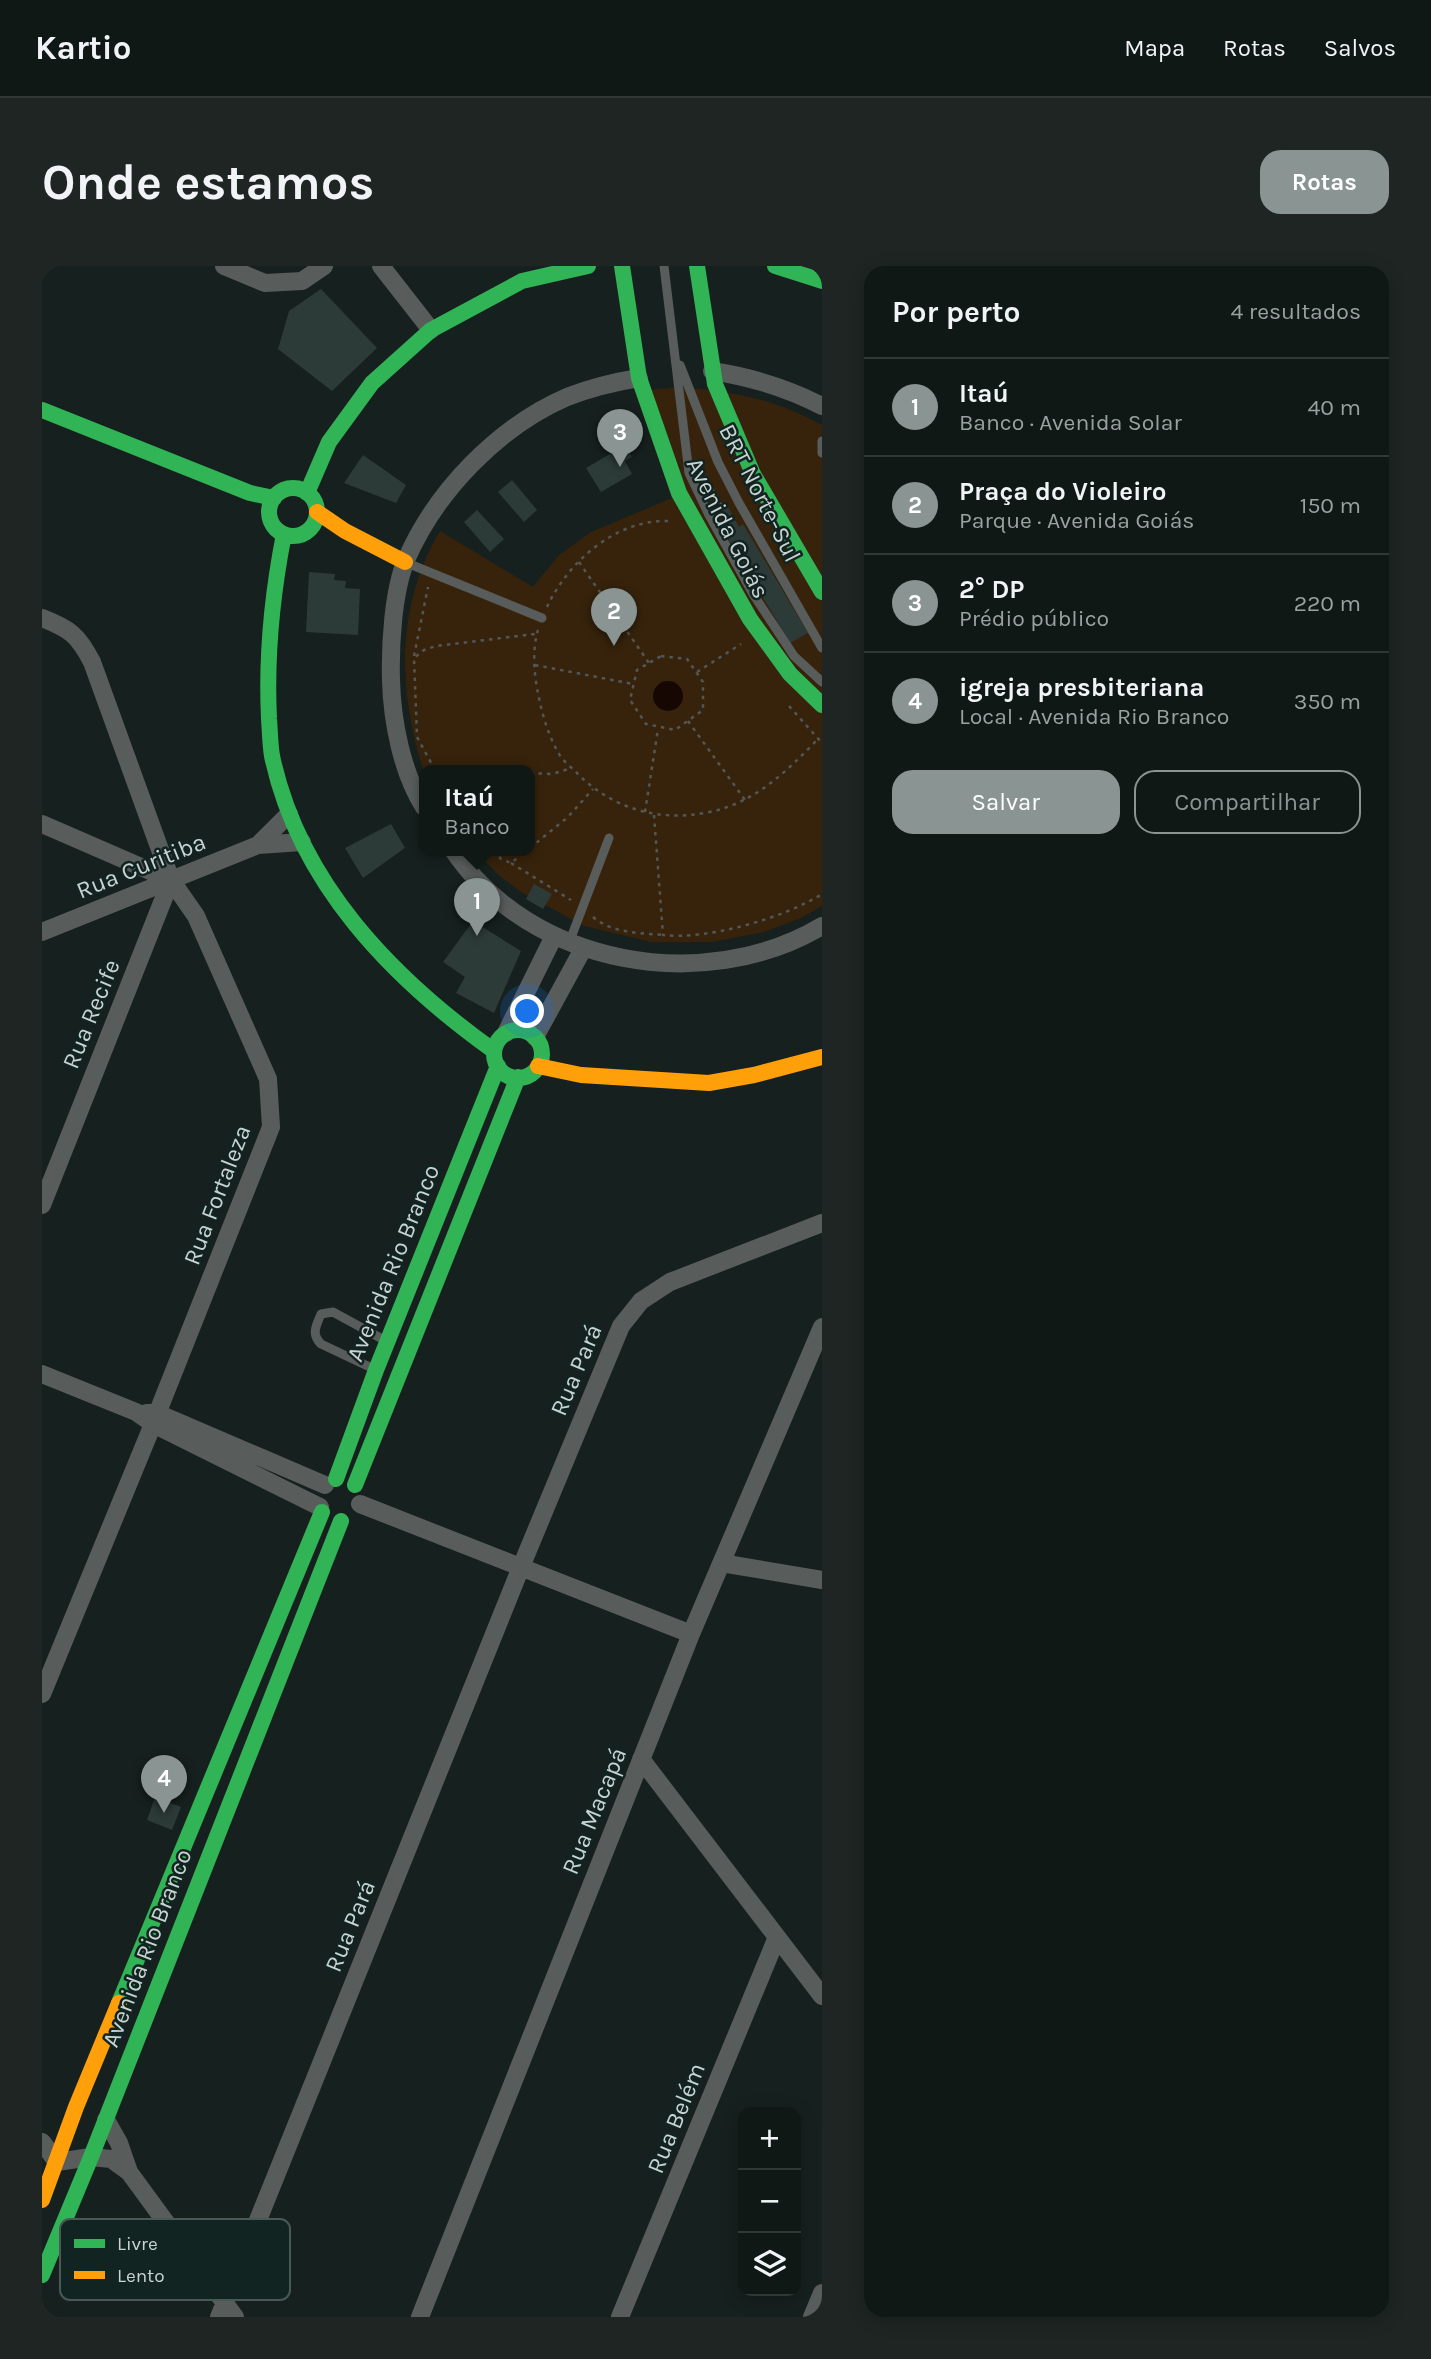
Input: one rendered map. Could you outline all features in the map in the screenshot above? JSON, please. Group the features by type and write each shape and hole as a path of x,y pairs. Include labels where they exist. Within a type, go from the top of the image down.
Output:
{"street":[{"path":"224,266 265,283 302,281 324,266"},
{"path":"381,266 432,330"},
{"path":"307,493 329,442 372,383 432,330 523,281 588,266"},
{"name":"Avenida Goiás","path":"622,266 639,378 679,493 750,619 790,674 822,705"},
{"name":"Avenida Goiás","path":"697,266 712,371 753,474 822,592"},
{"path":"775,266 822,281"},
{"path":"712,371 746,376 822,406"},
{"path":"419,793 401,752 391,705 390,654 395,608 405,562 424,525 454,484 499,440 532,416 567,398 609,383 639,378"},
{"path":"42,410 272,504"},
{"path":"272,504 290,489 299,489 313,498 315,519"},
{"path":"272,504 273,524 284,534 299,535 315,519"},
{"path":"315,519 345,531 405,562"},
{"path":"284,534 275,576 266,670 272,755 289,814 319,877 370,945 449,1021 496,1059"},
{"name":"Rua Fortaleza","path":"42,618 68,629 82,642 87,652 171,880 196,916 268,1079 271,1127 42,1694"},
{"name":"Rua Curitiba","path":"258,845 289,814"},
{"path":"42,824 171,880"},
{"name":"Rua Curitiba","path":"42,932 258,845 302,842"},
{"path":"457,856 468,872 508,909 569,943 640,961 693,964 770,949 822,926"},
{"name":"Rua Recife","path":"42,1205 171,880"},
{"path":"506,1033 522,1030 535,1037 541,1052 538,1066 532,1072 518,1077 502,1072 496,1059 496,1044 569,943"},
{"path":"535,1037 569,943"},
{"path":"538,1066 580,1075 709,1083 822,1058"},
{"name":"Avenida Rio Branco","path":"330,1482 388,1342 496,1059"},
{"name":"Avenida Rio Branco","path":"355,1485 518,1077"},
{"name":"Rua Pará","path":"263,2219 521,1567 621,1326 641,1301 670,1282 822,1223"},
{"name":"Rua Macapá","path":"420,2317 691,1634 822,1327"},
{"path":"42,1374 295,1474 330,1482 346,1480 355,1485 360,1494 360,1504 354,1516 341,1521 331,1519 288,1491 155,1419"},
{"path":"288,1491 295,1474"},
{"path":"321,1510 319,1495 330,1482"},
{"path":"360,1504 691,1634"},
{"name":"Avenida Rio Branco","path":"42,2200 76,2107 321,1510"},
{"name":"Avenida Rio Branco","path":"66,2219 341,1521"},
{"path":"721,1563 822,1580"},
{"path":"641,1759 822,1996"},
{"name":"Rua Belém","path":"620,2317 777,1937"},
{"path":"106,2120 119,2143 129,2172 162,2219"},
{"path":"42,2142 57,2162 92,2157 111,2159 129,2172"},
{"name":"Avenida Rio Branco","path":"42,2275 60,2233"},
{"path":"812,2317 822,2293"}],"lane":[{"name":"BRT Norte-Sul","path":"664,266 689,473 753,594 794,656 822,682"},
{"name":"BRT Norte-Sul","path":"674,350 718,462 822,648"},
{"path":"822,441 822,453"},
{"path":"405,562 542,618"},
{"path":"569,943 609,838"},
{"path":"376,1370 321,1344 316,1339 314,1331 321,1314 333,1312 388,1342"}],"path":[{"path":"673,521 654,520 602,541 579,561 555,589 536,634 535,680 544,720 559,755 593,789 654,815 675,816 706,813 757,794 783,775 818,739"},
{"path":"579,561 649,663"},
{"path":"432,574 414,658 417,737 432,765"},
{"path":"414,658 424,650 436,646 536,634"},
{"path":"697,672 741,644"},
{"path":"661,656 687,660 703,682 703,710 674,730 646,724 631,700 637,670 649,663 661,656"},
{"path":"535,665 633,684"},
{"path":"688,721 745,800"},
{"path":"645,812 659,728"},
{"path":"535,773 552,774 572,768"},
{"path":"535,843 568,817 593,789"},
{"path":"654,815 663,935 735,928 786,913 822,894"},
{"path":"499,856 511,863 520,856"}],"shaded area":[{"path":"682,387 754,398 822,425 822,906 801,918 764,932 712,942 651,942 584,926 521,892 500,876 480,856 535,856 535,765 422,765 409,711 405,650 408,619 425,560 440,531 533,587 559,555 591,532 672,498 638,391"},
{"path":"668,681 678,686 683,696 678,706 668,711 658,706 653,696 658,686"}],"building":[{"path":"321,289 377,348 332,391 278,349 289,311"},
{"path":"625,445 632,457 625,461 632,474 601,492 586,468"},
{"path":"363,455 406,485 396,503 344,483"},
{"path":"512,480 537,510 524,522 498,492"},
{"path":"728,507 739,527 743,524 808,633 790,643 726,535 732,531 721,511"},
{"path":"477,510 504,539 490,552 464,522"},
{"path":"309,572 335,574 334,580 346,581 345,588 360,589 358,635 306,632"},
{"path":"391,824 405,848 363,878 345,848"},
{"path":"534,884 552,894 543,909 526,899"},
{"path":"473,921 521,951 494,1013 456,993 465,977 443,962"},
{"path":"155,1797 181,1807 172,1830 147,1820"}],"traffic: fast":[{"path":"307,493 329,442 372,383 431,330 522,281 588,266"},
{"path":"622,266 639,378 679,493 750,619 790,674 822,705"},
{"path":"697,266 715,384 753,474 822,592"},
{"path":"775,266 822,281"},
{"path":"42,410 250,493 274,498"},
{"path":"293,488 310,495 317,512 310,529 293,536 276,529 269,512 276,495 293,488"},
{"path":"284,534 271,626 268,696 272,756 285,802 304,845 327,886 355,924 420,992 494,1051"},
{"path":"518,1030 535,1037 542,1054 535,1071 518,1078 501,1071 494,1054 501,1037 518,1030"},
{"path":"336,1479 376,1370 498,1066"},
{"path":"355,1485 518,1077"},
{"path":"119,2003 322,1512"},
{"path":"65,2219 341,1521"},
{"path":"42,2275 60,2232"}],"traffic: slow":[{"path":"317,512 345,531 405,562"},
{"path":"538,1066 581,1075 709,1083 754,1075 822,1057"},
{"path":"42,2200 76,2107 119,2003"}],"place":[{"name":"2° DP","path":"620,467"},
{"name":"Praça do Violeiro","path":"614,646"},
{"name":"Itaú","path":"477,936"},
{"name":"igreja presbiteriana","path":"164,1813"}]}
